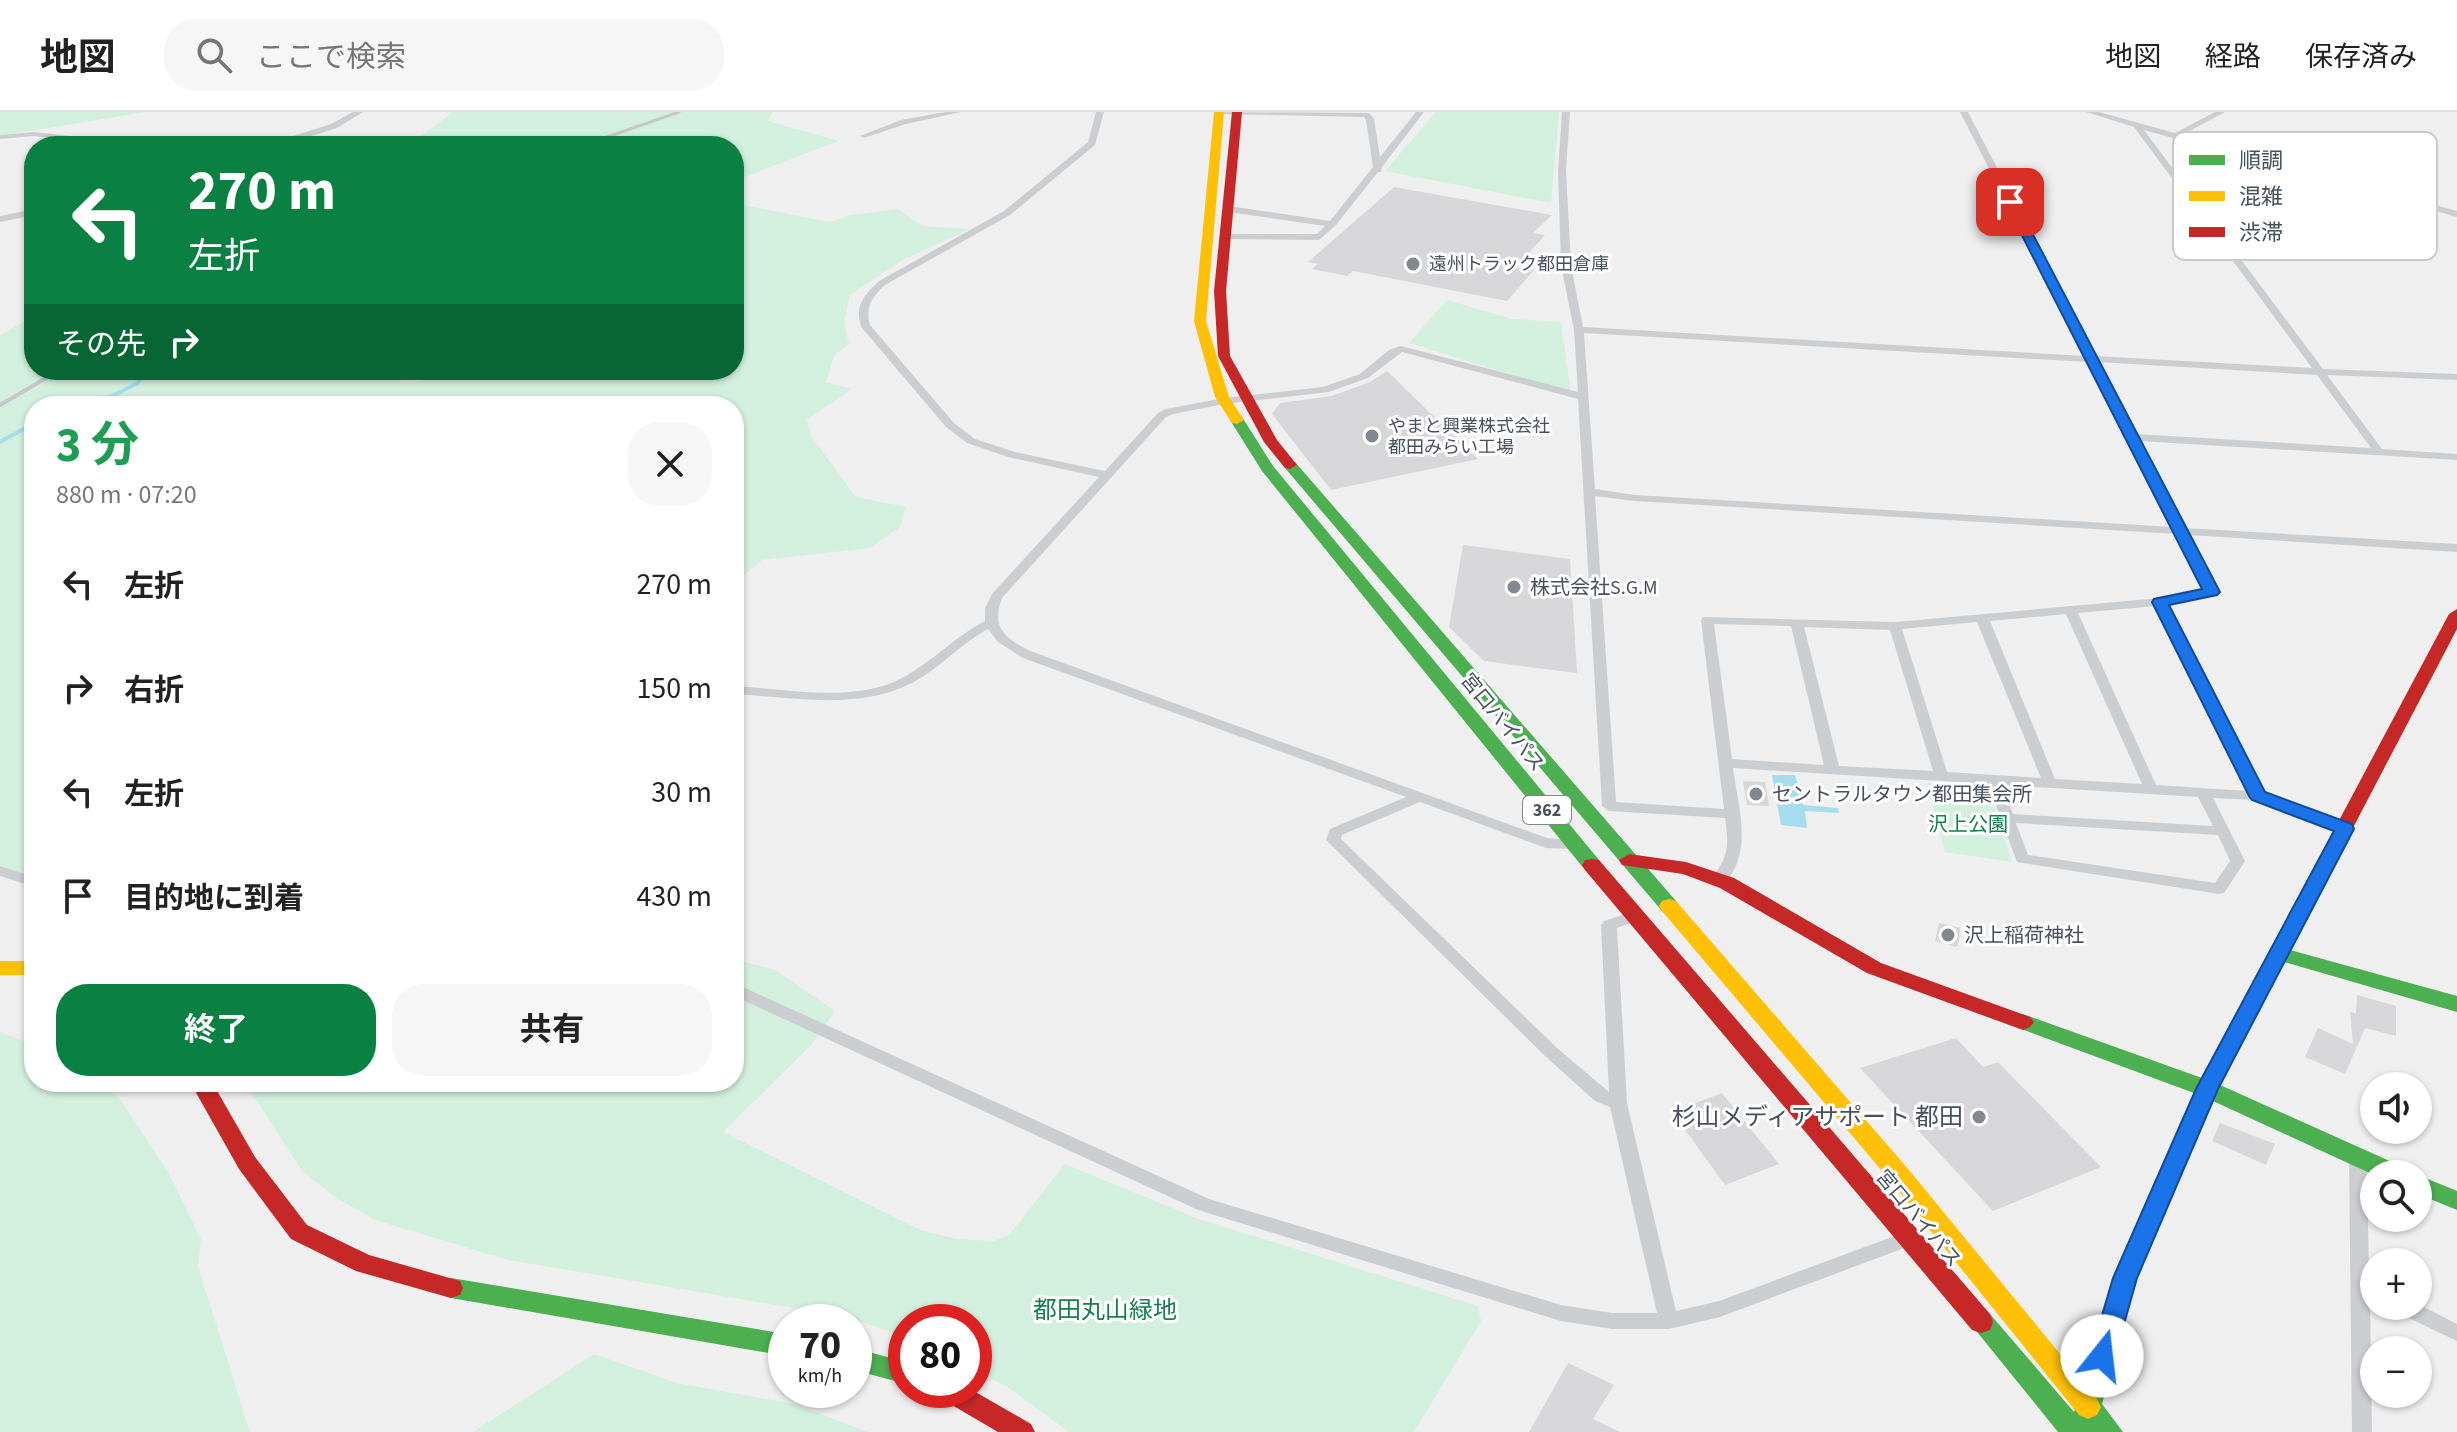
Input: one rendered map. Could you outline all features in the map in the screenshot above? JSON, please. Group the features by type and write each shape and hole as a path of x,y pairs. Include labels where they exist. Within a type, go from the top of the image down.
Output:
{"main road":[{"name":"宮口バイパス","path":"1218,112 1200,321 1207,355 1224,401 1267,468 1574,844 2074,1432"},
{"name":"宮口バイパス","path":"1237,112 1220,296 1224,356 1271,442 1901,1177 2110,1432"},
{"path":"2081,1432 2125,1278 2207,1089 2457,614"},
{"path":"1629,860 1686,868 1719,880 1874,968 2207,1089 2363,1160"},
{"path":"2277,953 2457,1004"},
{"path":"0,968 24,968"},
{"path":"206,1092 222,1123 270,1196 299,1231 345,1254 390,1273 437,1286 768,1342"},
{"path":"2432,1190 2457,1201"},
{"path":"980,1408 1022,1432"}],"street":[{"path":"302,136 334,126 359,112"},
{"path":"864,136 904,122 957,112"},
{"path":"1100,112 1092,143 1007,213 882,283 867,298 861,316 865,326 959,433 1012,455 1106,475"},
{"path":"1218,112 1366,115 1370,119 1378,170"},
{"path":"1227,237 1314,238 1322,235 1378,170 1399,136 1420,112"},
{"path":"1566,112 1562,170 1566,265 1579,330 1609,806 1732,814"},
{"path":"1719,880 1729,872 1736,851 1707,620 1895,626 2160,602 2212,592 1964,112"},
{"path":"2090,112 2173,135"},
{"path":"2183,132 2221,112"},
{"path":"2137,125 2173,174"},
{"path":"0,137 52,136"},
{"path":"1229,209 1331,224"},
{"path":"2437,209 2457,214"},
{"path":"0,219 24,214"},
{"path":"2237,260 2378,451"},
{"path":"1579,330 2457,377"},
{"path":"1574,844 1546,843 1028,655 1002,641 990,623 996,597 1162,415 1180,408 1310,393 1341,385 1364,376 1401,349 1583,397"},
{"path":"2130,437 2457,457"},
{"path":"1591,492 1651,499 2457,548"},
{"path":"2160,602 2258,796"},
{"path":"2071,611 2151,789"},
{"path":"1982,618 2050,784"},
{"path":"1796,622 1833,771"},
{"path":"744,691 827,695 887,688 916,675 961,639 990,623"},
{"path":"1895,626 1942,778"},
{"path":"1726,763 2258,796 2345,829"},
{"path":"1994,781 2022,859 2219,889 2238,861 2203,793"},
{"path":"1417,798 1335,832 1333,840 1551,1052 1601,1096 1618,1103"},
{"path":"2008,818 2223,831"},
{"path":"0,871 24,879"},
{"path":"1635,916 1609,925 1618,1103 1669,1321"},
{"path":"744,994 1204,1205 1561,1313 1612,1321 1669,1321 1720,1309 1908,1239"},
{"path":"2358,1158 2364,1248"},
{"path":"2362,1432 2366,1320"},
{"path":"2431,1320 2457,1333"}],"green space":[{"path":"0,112 146,112 0,136"},
{"path":"453,112 772,112 768,121 839,141 744,177 744,136 421,136"},
{"path":"1436,112 1559,112 1551,203 1385,171"},
{"path":"744,205 830,222 850,215 898,209 922,226 970,229 903,260 850,295 844,323 849,344 834,356 826,382 852,389 807,419 811,436 856,497 906,507 900,527 870,548 762,560 744,575 744,396 24,396 24,875 0,869 0,335 24,322 24,380 744,380"},
{"path":"1447,300 1512,319 1561,322 1571,393 1409,343"},
{"name":"沢上公園","path":"1927,783 1988,786 2012,862 1945,852"},
{"name":"都田丸山緑地","path":"744,962 775,970 835,1011 811,1045 723,1132 921,1230 957,1239 993,1241 1009,1235 1065,1164 1196,1218 1478,1306 1481,1321 1414,1432 1069,1432 992,1379 992,1304 888,1304 888,1331 872,1325 872,1304 770,1304 508,1260 375,1220 335,1197 303,1172 251,1092 744,1092"},
{"path":"0,1032 24,1041 24,1092 113,1092 167,1170 201,1239 198,1266 250,1432 0,1432"},
{"path":"594,1354 677,1383 768,1399 768,1408 805,1408 868,1432 473,1432"}],"water":[{"path":"1772,775 1795,775 1803,805 1838,808 1839,813 1805,811 1807,828 1781,825"}],"building":[{"path":"1394,187 1552,215 1533,233 1545,235 1516,267 1534,270 1507,301 1353,271 1347,276 1312,269 1318,264 1308,262"},
{"name":"やまと興業株式会社 都田みらい工場","path":"1387,371 1478,459 1331,490 1272,414 1280,403 1332,396 1370,382"},
{"name":"株式会社S.G.M","path":"1463,545 1570,559 1577,673 1484,661 1449,627"},
{"name":"セントラルタウン都田集会所","path":"1743,781 1765,782 1769,806 1747,805"},
{"name":"沢上稲荷神社","path":"1939,923 1960,928 1956,947 1935,941"},
{"path":"2357,995 2396,1006 2396,1036 2365,1028 2345,1074 2305,1057 2318,1028 2353,1044 2350,1012 2356,1013"},
{"name":"杉山メディアサポート 都田","path":"1956,1038 1983,1067 1998,1062 2101,1167 1993,1211 1860,1068"},
{"path":"1722,1093 1779,1164 1725,1185 1672,1112"},
{"path":"2220,1123 2275,1144 2266,1165 2212,1141"},
{"path":"1568,1363 1614,1385 1593,1419 1620,1432 1529,1432"}],"waterway":[{"path":"112,396 139,380"},
{"path":"0,442 24,429"}],"railway":[{"path":"610,136 679,112"},
{"path":"0,405 43,380"}],"traffic: fast":[{"path":"1237,420 1267,468 1592,865"},
{"path":"1290,465 1669,906"},
{"path":"2084,1421 2125,1278 2207,1089 2336,843"},
{"path":"2277,953 2457,1004"},
{"path":"2023,1022 2207,1089 2364,1160"},
{"path":"2432,1190 2457,1201"},
{"path":"451,1288 768,1342"},
{"path":"1981,1322 2074,1432"},
{"path":"872,1364 888,1368"},
{"path":"2088,1407 2110,1432"}],"traffic: slow":[{"path":"1219,112 1200,321 1222,397 1237,420"},
{"path":"1669,906 1901,1177 2088,1407"},
{"path":"0,968 24,968"}],"traffic: jam":[{"path":"1237,112 1220,291 1224,356 1271,442 1290,465"},
{"path":"2336,843 2457,614"},
{"path":"1629,860 1686,868 1727,883 1874,968 2023,1022"},
{"path":"1592,865 1981,1322"},
{"path":"207,1092 247,1163 299,1232 365,1264 451,1288"},
{"path":"980,1408 1022,1432"}],"place":[{"name":"遠州トラック都田倉庫","path":"1413,264"},
{"name":"やまと興業株式会社 都田みらい工場","path":"1372,436"},
{"name":"株式会社S.G.M","path":"1514,587"},
{"name":"セントラルタウン都田集会所","path":"1756,794"},
{"name":"沢上稲荷神社","path":"1948,935"},
{"name":"杉山メディアサポート 都田","path":"1979,1117"}],"route":[{"path":"2010,202 2212,592 2160,602 2258,796 2345,829 2207,1089 2125,1278 2102,1356"}]}
